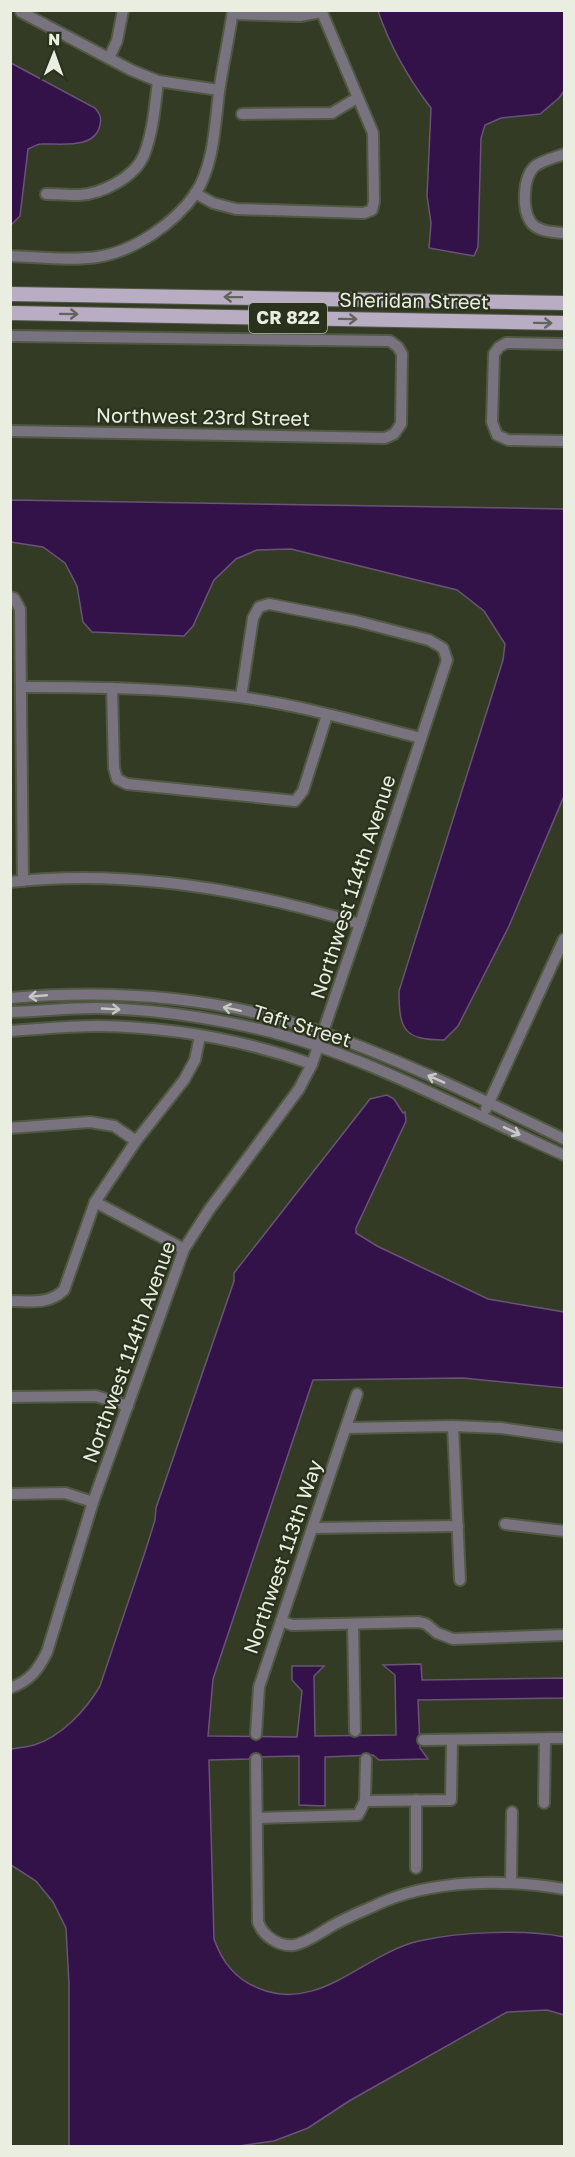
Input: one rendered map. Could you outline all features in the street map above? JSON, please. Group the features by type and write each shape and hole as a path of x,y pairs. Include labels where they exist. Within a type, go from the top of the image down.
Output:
{"main road":[{"name":"Sheridan Street","path":"10,294 564,303"},
{"name":"Sheridan Street","path":"10,313 564,323"}],"street":[{"path":"109,58 117,42 123,10"},
{"path":"10,256 97,257 124,250 146,239 167,224 195,193 206,169 233,12 300,16 321,11 373,133 374,202 372,210 364,213 236,209 213,203 195,193"},
{"path":"21,12 131,70 158,81 219,90"},
{"path":"46,194 80,195 109,188 126,177 143,158 152,127 158,81"},
{"path":"242,114 332,112 357,98"},
{"path":"564,154 534,167 525,188 526,208 530,222 549,232 564,232"},
{"name":"Sheridan Street","path":"10,336 390,341 398,347 402,354 401,424 394,434"},
{"path":"564,344 506,343 499,347 494,354 492,411 492,422 497,435 508,440 564,441"},
{"name":"Northwest 23rd Street","path":"10,431 385,438 394,434"},
{"path":"12,598 20,609 23,881"},
{"name":"Northwest 114th Avenue","path":"10,1688 25,1681 38,1670 47,1652 93,1502 184,1250 209,1210 299,1089 312,1064 447,660 443,648 429,640 356,621 269,604 259,607 252,618 241,697"},
{"path":"21,687 112,688 241,697 421,738"},
{"path":"112,688 114,768 117,778 127,784 296,801 303,790 327,715"},
{"path":"10,882 97,879 205,888 317,911 360,924"},
{"path":"483,1117 564,939"},
{"name":"Taft Street","path":"10,998 52,994 137,996 195,1002 264,1016 323,1032 489,1104 564,1140"},
{"path":"135,1010 137,996"},
{"name":"Taft Street","path":"10,1012 97,1008 135,1010 260,1029 368,1066 564,1155"},
{"path":"10,1031 99,1026 200,1036 248,1044 312,1064"},
{"path":"10,1301 45,1301 57,1297 64,1290 95,1202 136,1141 184,1080 195,1059 200,1036"},
{"path":"10,1128 90,1122 114,1126 136,1141"},
{"path":"541,1144 547,1131"},
{"path":"95,1202 184,1250"},
{"name":"Northwest 113th Way","path":"256,1734 259,1687 357,1394"},
{"path":"10,1397 96,1396 128,1406"},
{"path":"346,1428 453,1426 501,1428 564,1437"},
{"path":"453,1426 460,1580"},
{"path":"10,1494 65,1493 93,1502"},
{"path":"504,1524 564,1531"},
{"path":"312,1528 458,1526"},
{"path":"281,1621 292,1625 419,1622 453,1639 564,1635"},
{"path":"352,1624 355,1731"},
{"path":"423,1740 564,1738"},
{"path":"544,1803 545,1739"},
{"path":"365,1801 451,1800 452,1741"},
{"path":"257,1818 358,1815 365,1801 366,1759"},
{"path":"256,1760 258,1922 265,1935 273,1940 294,1945 389,1899 453,1885 539,1884 564,1889"},
{"path":"416,1800 416,1868"},
{"path":"511,1883 512,1812"}],"shaded area":[{"path":"378,11 564,11 564,91 540,114 501,118 485,125 481,138 478,247 474,256 429,248 431,223 427,196 431,108 400,61"},
{"path":"11,63 95,108 101,120 97,133 84,142 39,144 28,149 20,216 11,225"},
{"path":"11,500 564,509 564,796 509,926 458,1026 444,1040 420,1038 406,1030 400,1015 399,991 503,660 505,644 484,611 457,590 291,549 257,550 236,559 214,580 193,626 184,636 92,632 83,622 77,586 65,563 43,547 11,542"},
{"path":"387,1095 394,1099 403,1113 405,1112 406,1121 356,1228 356,1233 377,1246 488,1299 564,1312 564,1388 463,1378 313,1380 213,1679 208,1736 297,1737 302,1691 292,1680 292,1666 324,1666 314,1676 315,1736 396,1735 395,1675 383,1665 421,1664 422,1680 564,1678 564,1698 418,1700 420,1748 428,1759 379,1760 373,1755 325,1757 325,1806 299,1805 299,1756 209,1760 214,1939 225,1962 236,1975 258,1988 280,1994 301,1993 321,1988 379,1957 419,1941 453,1935 491,1933 530,1933 564,1937 564,2015 547,2010 507,2012 349,2101 308,2128 274,2141 239,2146 69,2146 69,1984 66,1928 53,1902 36,1881 11,1865 11,1749 34,1745 54,1736 80,1713 100,1686 146,1549 155,1520 156,1508 234,1281 234,1273 370,1099"}]}
